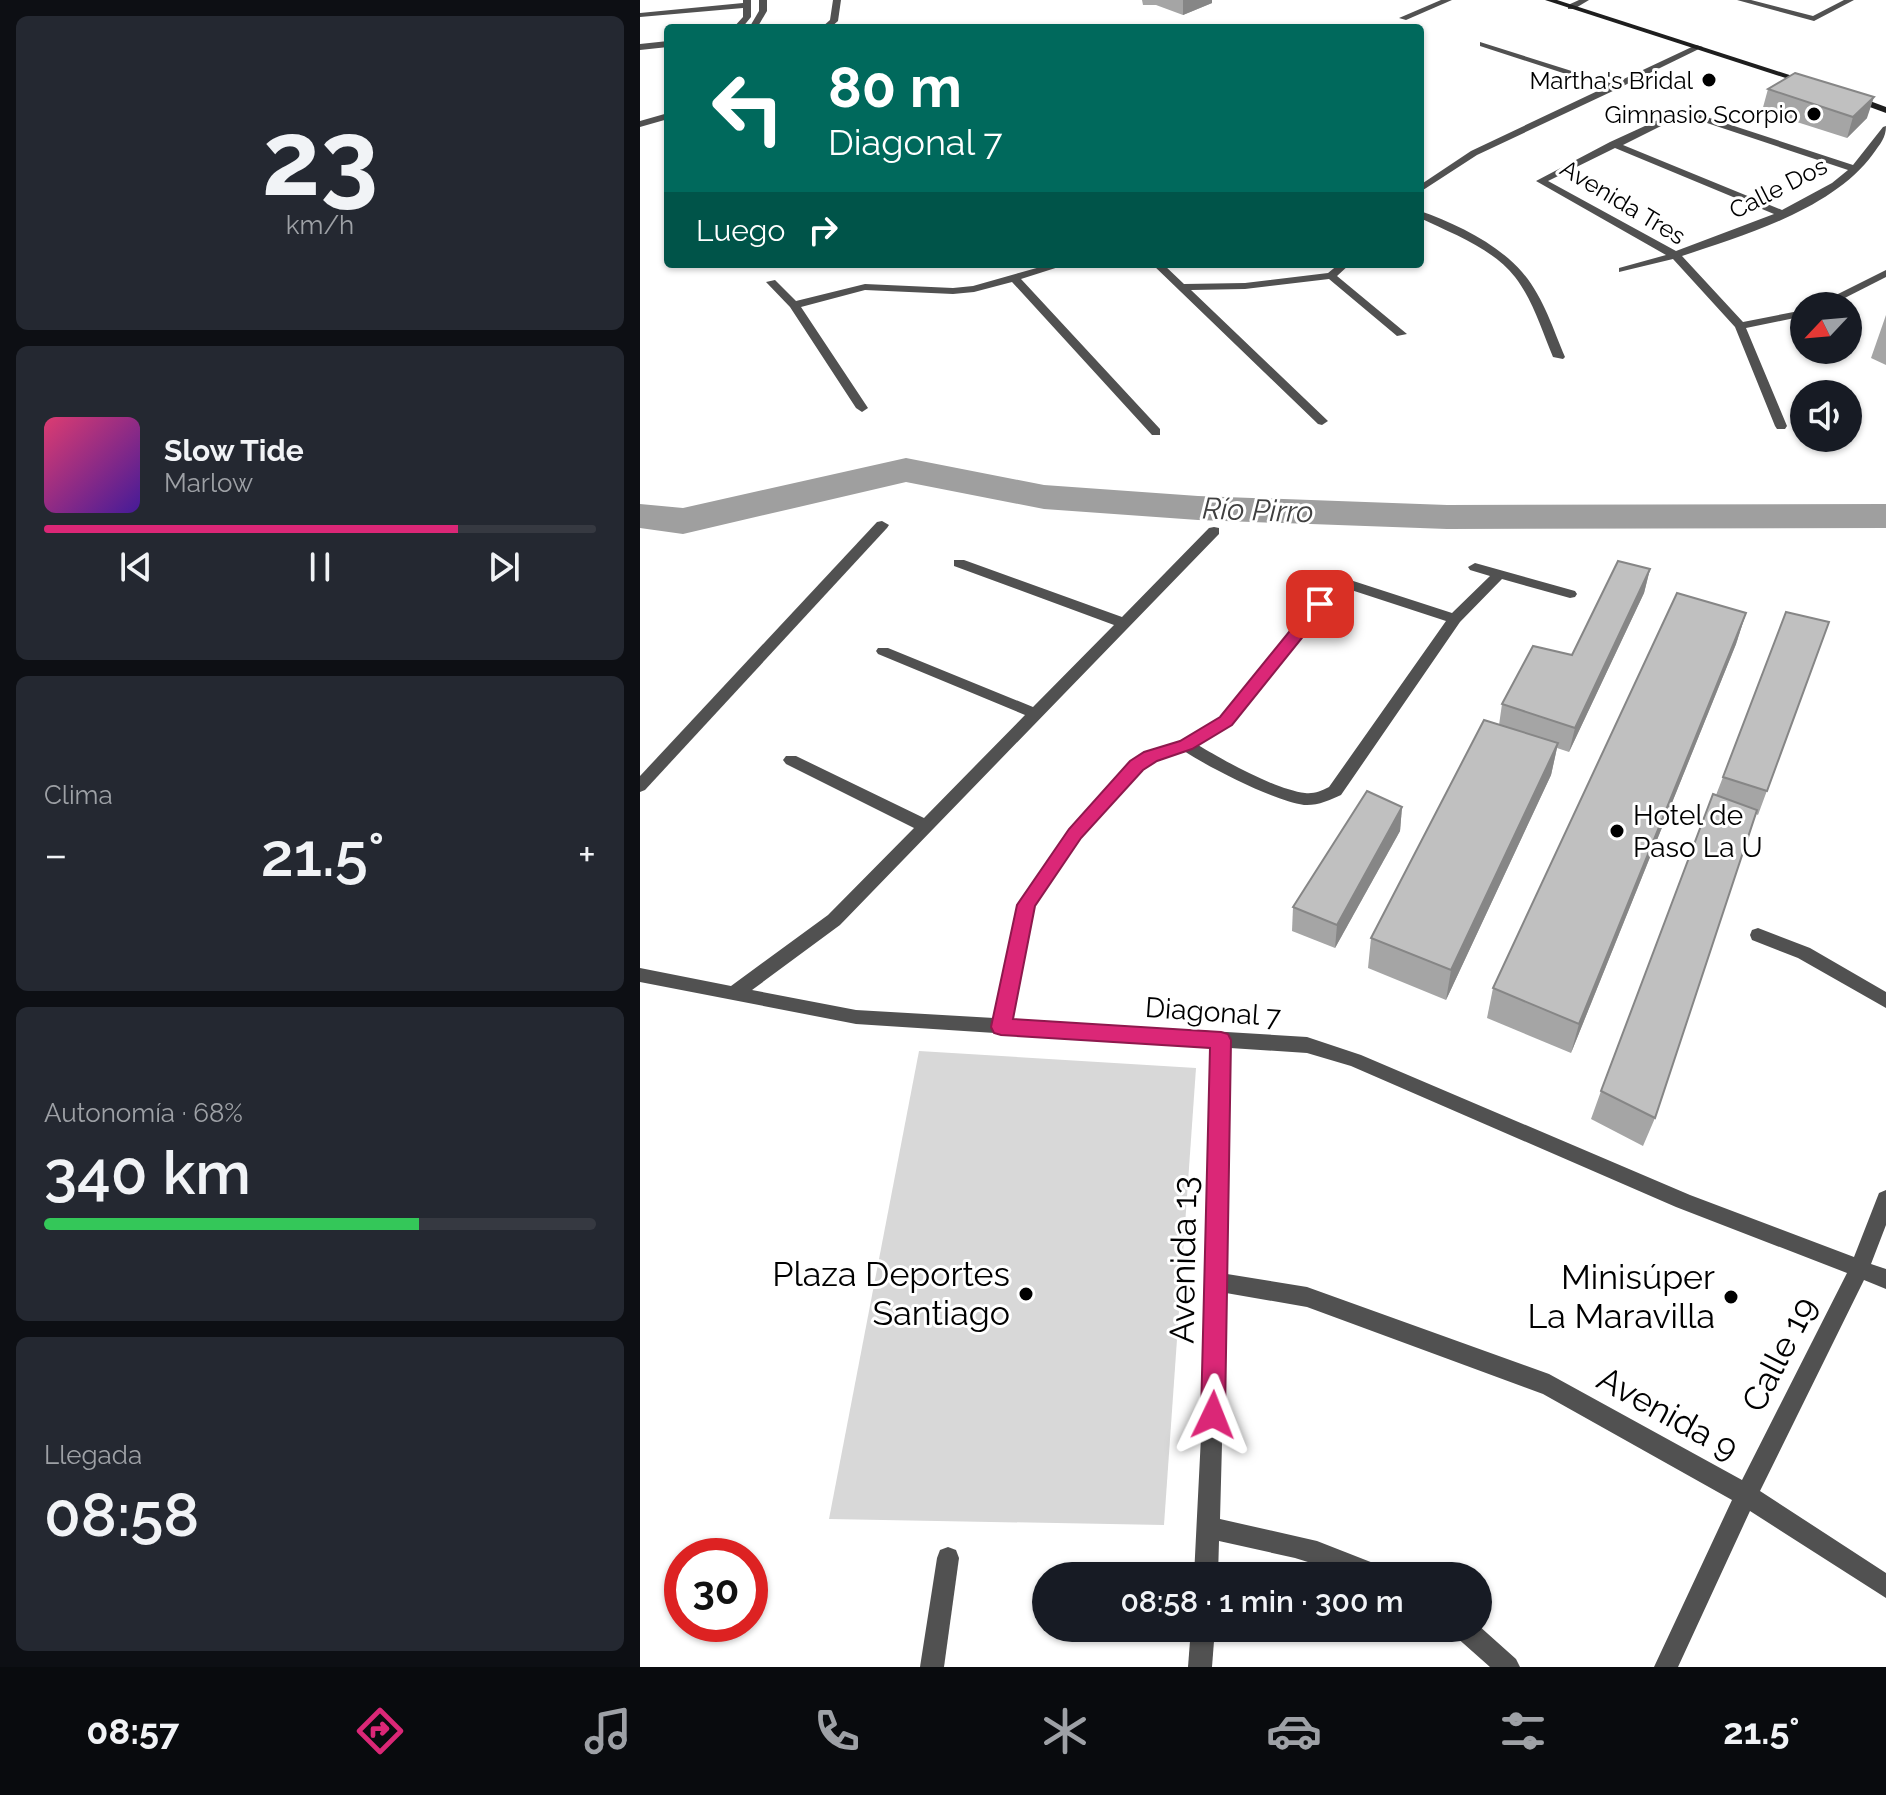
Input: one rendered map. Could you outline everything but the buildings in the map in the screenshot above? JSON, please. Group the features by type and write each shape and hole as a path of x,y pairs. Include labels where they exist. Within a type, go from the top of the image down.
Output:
{"main road":[{"path":"1549,0 1818,86"},
{"path":"1845,95 1886,110"}],"street":[{"path":"755,24 763,11 763,0"},
{"path":"830,24 834,21 837,0"},
{"path":"1403,18 1448,0"},
{"path":"1571,7 1585,0"},
{"path":"1741,0 1814,19 1850,0"},
{"path":"640,15 747,3 747,17 741,24"},
{"path":"640,47 664,44"},
{"path":"1483,44 1617,88"},
{"path":"1424,186 1474,153 1699,47"},
{"path":"1613,144 1678,113 1696,115 1855,169"},
{"path":"640,124 664,117"},
{"name":"Calle Dos","path":"1623,270 1676,256 1782,214 1832,186 1855,169 1886,129"},
{"path":"1613,144 1782,214"},
{"name":"Avenida Tres","path":"1613,144 1542,178 1543,183 1676,256 1740,326 1781,426"},
{"path":"1424,216 1485,248 1513,269 1527,286 1559,357"},
{"path":"794,305 865,287 953,291 1049,268"},
{"path":"1162,268 1322,421"},
{"path":"1184,287 1245,286 1331,276 1340,268"},
{"path":"1848,292 1886,273"},
{"path":"1331,276 1401,334"},
{"path":"1014,278 1156,432"},
{"path":"771,282 794,305 862,408"},
{"path":"1740,326 1790,316"},
{"path":"640,786 882,525"},
{"path":"733,994 834,920 1214,531"},
{"path":"959,563 1124,623"},
{"path":"1475,567 1570,594"},
{"path":"1186,745 1210,760 1304,799 1322,797 1335,791 1455,619 1499,574"},
{"path":"1001,1027 1026,905 1075,833 1136,766 1150,756 1186,745 1226,721 1339,581 1455,619"},
{"path":"883,651 1036,714"},
{"path":"791,760 927,827"},
{"path":"1758,935 1804,953 1886,1001"},
{"name":"Diagonal 7","path":"640,975 856,1017 1307,1045 1355,1060 1683,1201 1886,1279"},
{"name":"Avenida 13","path":"1207,1562 1217,1282 1221,1040"},
{"name":"Calle 19","path":"1666,1667 1746,1495 1859,1270 1886,1199"},
{"name":"Avenida 9","path":"1217,1282 1307,1297 1549,1385 1746,1495 1886,1586"},
{"path":"1209,1528 1346,1562"},
{"path":"932,1667 948,1558"},
{"path":"1200,1667 1202,1642"},
{"path":"1479,1642 1508,1667"}],"shaded area":[{"name":"Plaza Deportes Santiago","path":"919,1051 1196,1068 1164,1525 829,1519"}],"waterway":[{"name":"Río Pirro","path":"640,516 683,521 906,470 1044,497 1198,508 1447,517 1886,516"}],"place":[{"name":"Martha's Bridal","path":"1709,80"},
{"name":"Gimnasio Scorpio","path":"1814,114"},
{"name":"Hotel de Paso La U","path":"1617,831"},
{"name":"Plaza Deportes Santiago","path":"1026,1294"},
{"name":"Minisúper La Maravilla","path":"1731,1297"}],"route":[{"path":"1213,1415 1221,1040 1001,1027 1026,905 1075,833 1136,766 1150,756 1186,745 1226,721 1320,604"}]}
